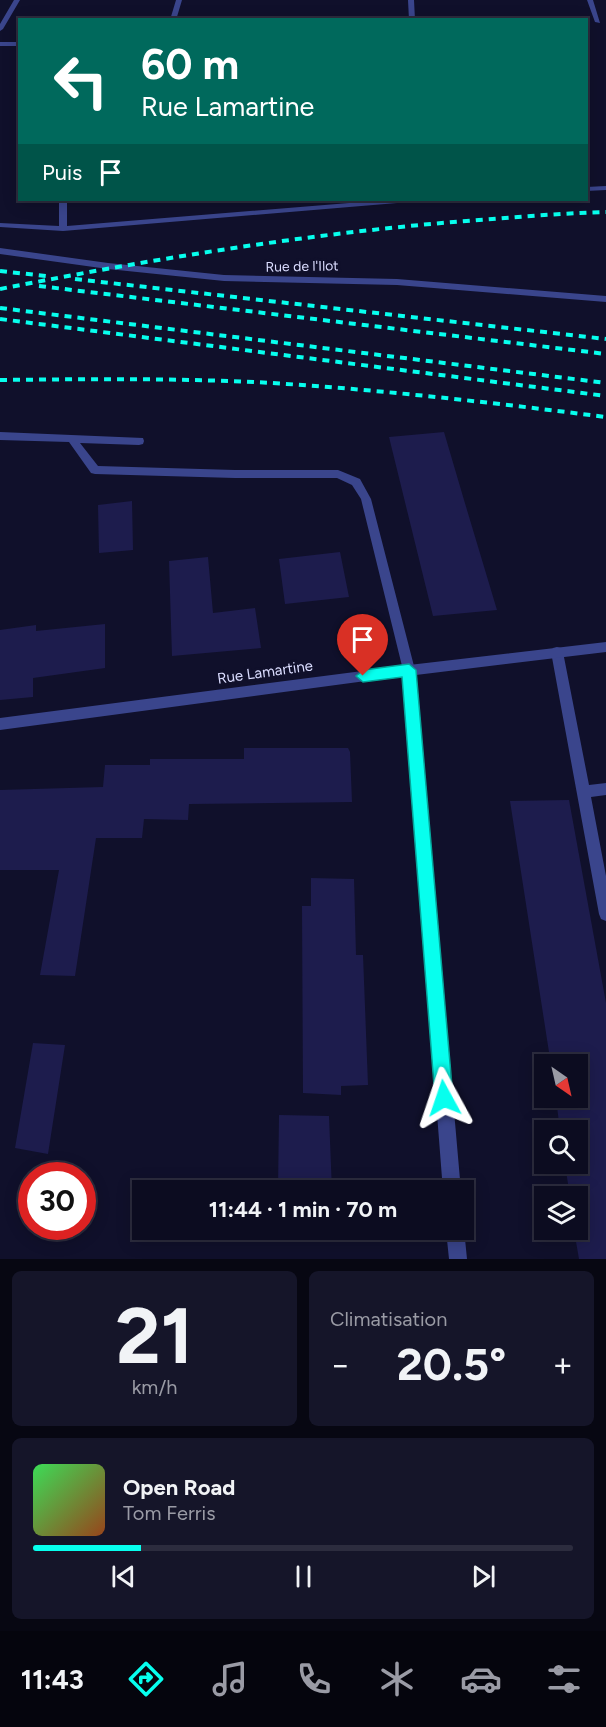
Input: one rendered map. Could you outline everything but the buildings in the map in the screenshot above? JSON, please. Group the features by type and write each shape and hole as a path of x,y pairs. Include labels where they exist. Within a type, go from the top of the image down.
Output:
{"street":[{"path":"0,29 17,0"},
{"path":"174,18 179,0"},
{"path":"411,0 412,18"},
{"path":"590,0 602,22"},
{"path":"0,44 18,44"},
{"path":"588,189 606,188"},
{"path":"63,201 63,229"},
{"path":"0,225 63,229 397,201"},
{"name":"Rue de l'Ilot","path":"0,251 108,266 224,278 397,282 606,299"},
{"path":"0,436 139,441"},
{"path":"70,438 95,470 338,474 356,482 366,499 409,670 451,1180"},
{"name":"Rue Lamartine","path":"0,724 409,670 606,647"},
{"path":"557,652 606,914"},
{"path":"583,792 606,789"},
{"path":"456,1240 458,1259"}],"railway":[{"path":"0,289 238,247 358,231 542,215 606,212"},
{"path":"0,271 46,276"},
{"path":"75,279 606,339"},
{"path":"39,286 606,354"},
{"path":"0,308 606,383"},
{"path":"0,319 606,396"},
{"path":"0,380 102,379 272,383 439,397 606,417"}],"route":[{"path":"363,676 409,670 444,1098"}]}
